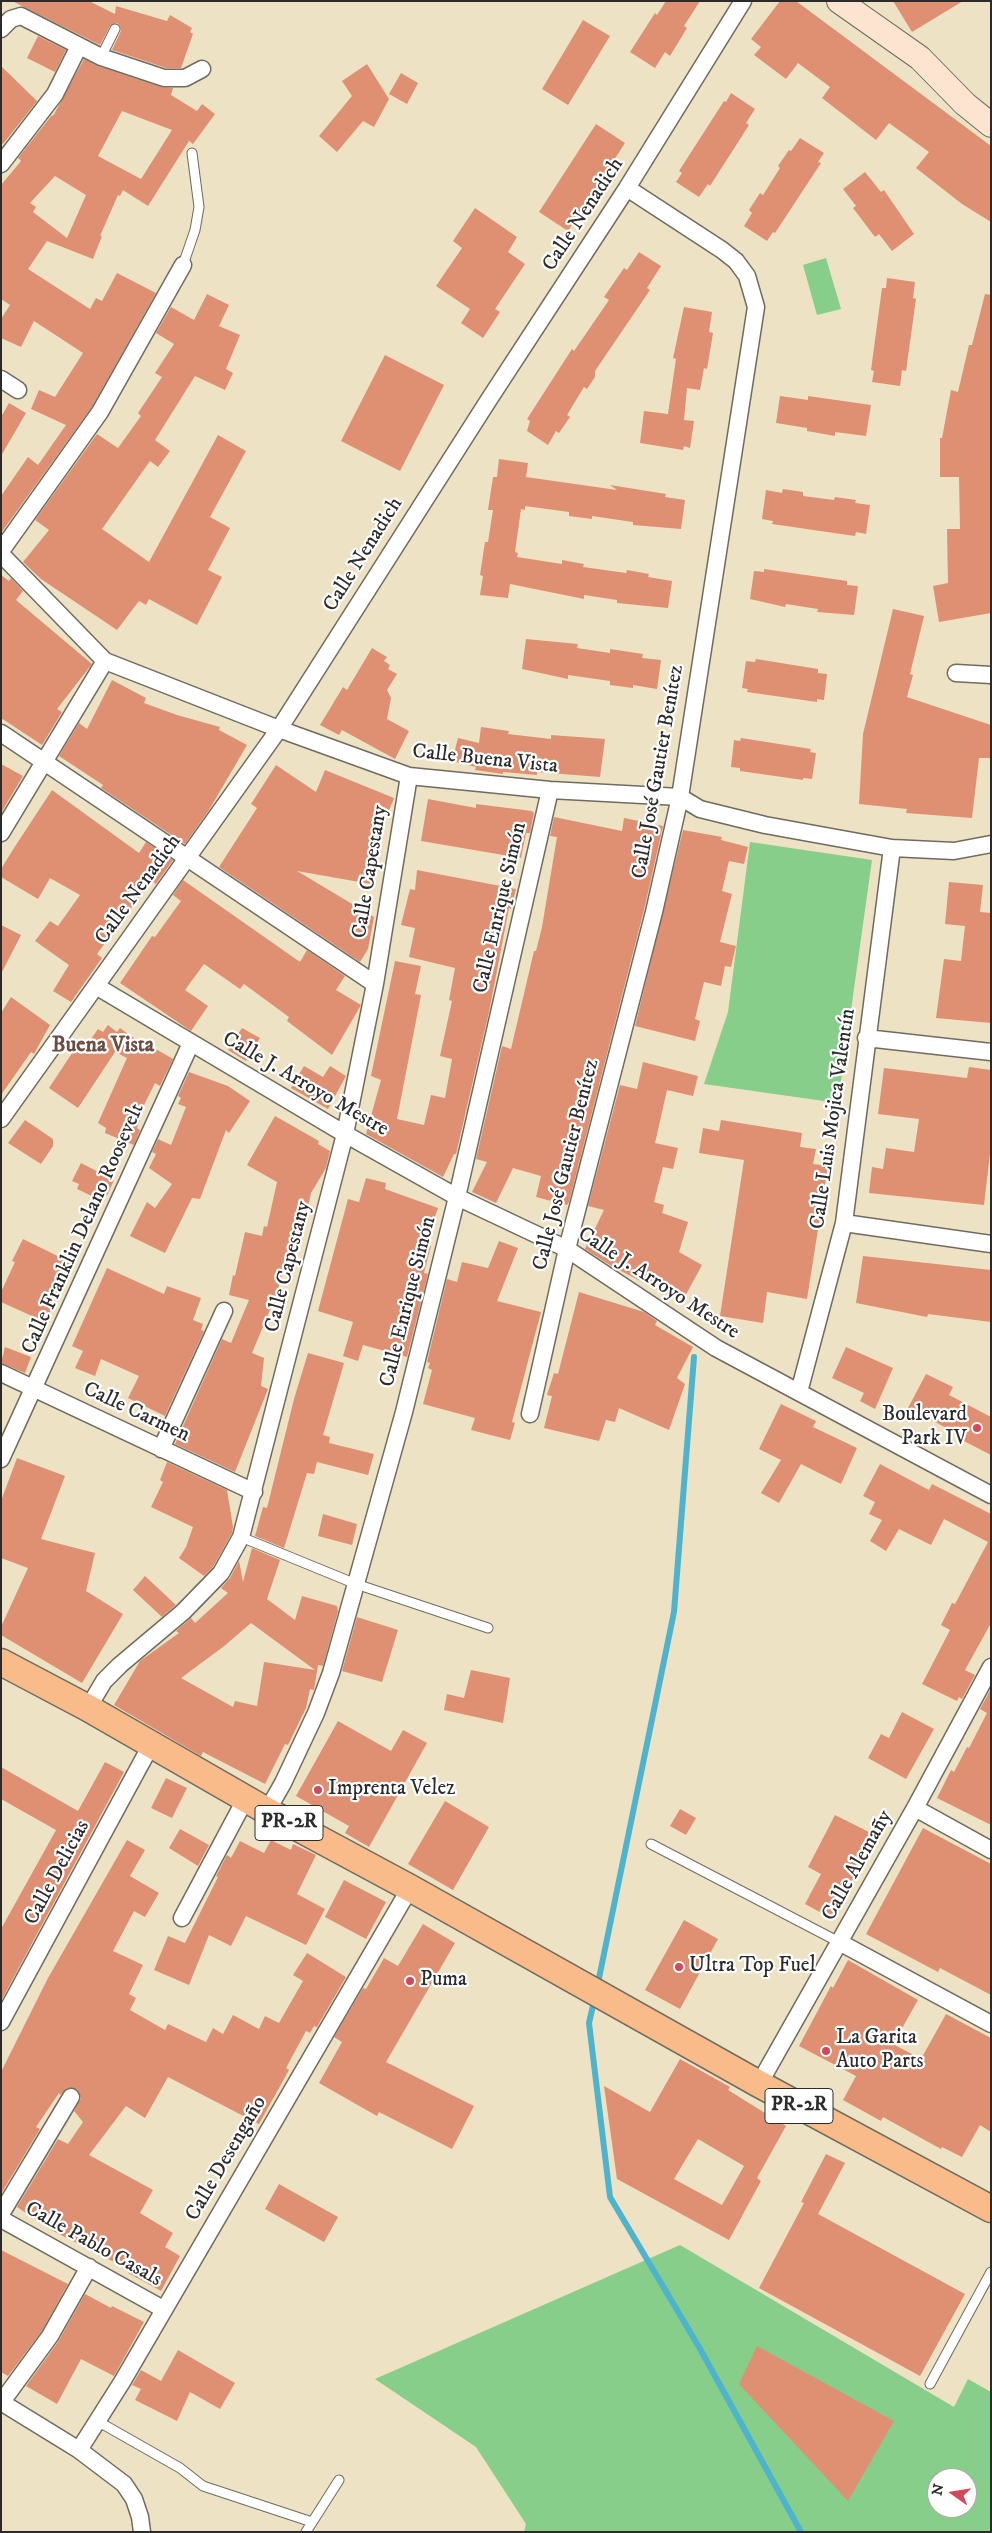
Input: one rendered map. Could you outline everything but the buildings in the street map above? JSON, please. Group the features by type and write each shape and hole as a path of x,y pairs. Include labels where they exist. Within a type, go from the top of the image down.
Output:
{"main road":[{"name":"PR-2R","path":"1,1662 88,1708 257,1805 410,1888 759,2084 991,2209"}],"street":[{"name":"Calle Nenadich","path":"1,1118 188,860 279,729 488,401 627,188 743,1"},
{"path":"839,1 920,58 965,104 991,125"},
{"path":"1,29 16,16 21,16 102,57 164,78 185,78 202,69"},
{"path":"1,164 55,94 79,46"},
{"name":"Calle José Gautier Benítez","path":"530,1414 567,1250 654,912 680,797 756,307 747,276 736,261 627,188"},
{"path":"1,553 100,412 183,265"},
{"path":"1,379 18,390"},
{"name":"Calle Buena Vista","path":"1,553 105,662 408,776 550,790 680,797 700,809 746,821 892,848 954,851 991,844"},
{"path":"1,832 42,762 105,662"},
{"path":"956,673 991,675"},
{"path":"1,733 375,984"},
{"name":"Calle Capestany","path":"88,1708 104,1681 120,1665 183,1612 221,1573 241,1538 345,1134 375,984 408,776"},
{"name":"Calle Enrique Simón","path":"182,1918 257,1805 283,1783 316,1713 331,1673 404,1412 457,1197 550,790"},
{"name":"Calle Luis Mojica Valentín","path":"800,1392 844,1223 866,1038 892,848"},
{"name":"Calle J. Arroyo Mestre","path":"96,986 345,1134 457,1197 567,1250 716,1348 991,1495"},
{"path":"866,1038 991,1052"},
{"name":"Calle Franklin Delano Roosevelt","path":"1,1459 191,1043"},
{"path":"844,1223 991,1244"},
{"path":"161,1449 224,1311"},
{"name":"Calle Carmen","path":"1,1373 254,1492"},
{"name":"Calle Alemañy","path":"759,2084 915,1808 990,1669"},
{"name":"Calle Delicias","path":"1,2022 151,1744"},
{"path":"915,1808 991,1850"},
{"name":"Calle Desengaño","path":"79,2450 98,2422 410,1888"},
{"path":"839,1942 991,2024"},
{"path":"1,2214 71,2097"},
{"name":"Calle Pablo Casals","path":"1,2219 163,2308"},
{"path":"89,2267 50,2336 1,2402 79,2450 124,2484 134,2499 140,2517 142,2532"}],"lane":[{"path":"102,57 115,29"},
{"path":"183,265 195,230 199,206 192,153"},
{"path":"241,1538 356,1584 488,1628"},
{"path":"651,1844 839,1942"},
{"path":"930,2384 991,2272"},
{"path":"98,2422 180,2468 204,2486 312,2522"},
{"path":"306,2532 339,2480"}],"green space":[{"path":"826,258 841,309 817,315 803,265"},
{"path":"750,842 872,860 838,1103 704,1084 728,1012"},
{"path":"680,2245 954,2407 968,2379 991,2392 991,2532 524,2532 526,2524 476,2447 375,2379"}],"waterway":[{"path":"597,1988 674,1612 694,1357"},
{"path":"595,1997 589,2023 610,2197 699,2347 801,2532"}],"place":[{"name":"Boulevard Park IV","path":"977,1428"},
{"name":"Imprenta Velez","path":"318,1790"},
{"name":"Ultra Top Fuel","path":"679,1967"},
{"name":"Puma","path":"410,1981"},
{"name":"La Garita Auto Parts","path":"826,2051"}],"district":[{"name":"Buena Vista","path":"103,1046"}]}
